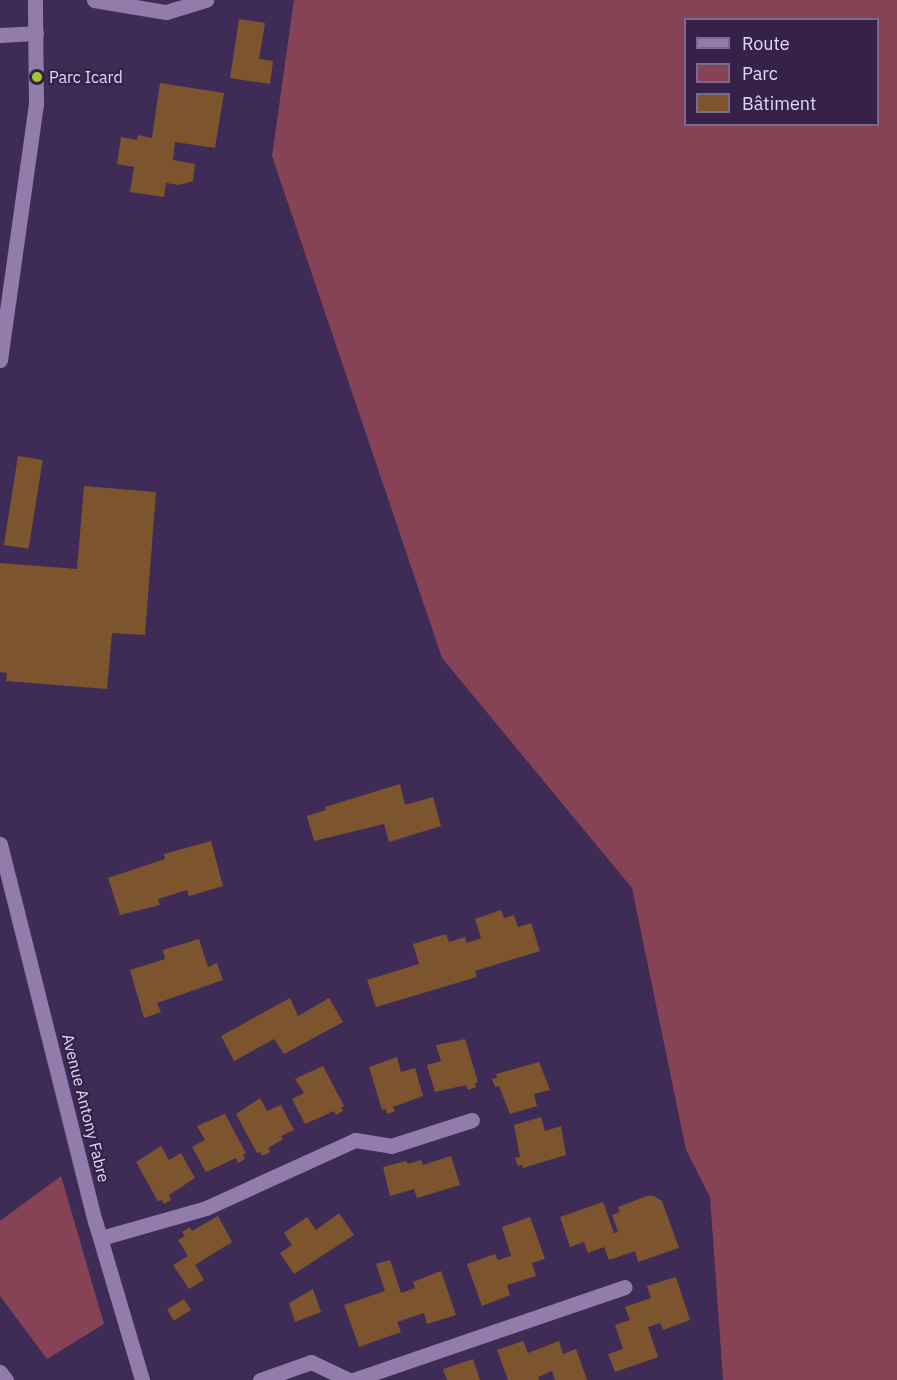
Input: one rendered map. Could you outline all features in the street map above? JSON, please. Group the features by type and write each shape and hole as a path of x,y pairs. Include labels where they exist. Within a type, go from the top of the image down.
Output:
{"street":[{"path":"0,360 5,289 36,104 35,0"},
{"path":"94,0 166,12 206,0"},
{"path":"0,35 36,33"},
{"name":"Avenue Antony Fabre","path":"0,844 101,1238 142,1380"},
{"path":"101,1238 206,1208 355,1140 391,1146 471,1120"},
{"path":"260,1380 311,1362 351,1380 625,1287"},
{"path":"0,1372 6,1380"}],"green space":[{"path":"294,0 897,0 897,1380 723,1380 710,1197 686,1150 632,888 442,658 272,156"},
{"path":"61,1176 104,1324 47,1359 0,1296 0,1221"}],"building":[{"path":"239,19 265,23 259,59 273,61 270,84 230,78"},
{"path":"160,83 224,93 215,148 175,142 173,160 195,164 193,181 179,185 166,183 164,197 130,192 134,167 117,164 121,137 137,140 138,135 152,138"},
{"path":"18,456 43,460 29,549 4,545"},
{"path":"84,486 156,492 145,635 112,633 107,689 6,681 7,673 0,672 0,563 77,569"},
{"path":"400,784 405,805 433,797 441,826 389,842 384,824 314,841 307,816 326,810 325,807"},
{"path":"211,841 223,886 189,896 187,890 158,899 160,905 120,915 108,878 165,859 164,854"},
{"path":"501,910 504,918 514,915 518,927 531,923 540,951 475,971 477,977 376,1007 367,980 419,964 413,944 446,934 449,942 465,937 467,943 481,938 475,919"},
{"path":"199,939 208,967 217,963 223,980 157,1003 161,1012 144,1018 130,970 165,959 163,950"},
{"path":"290,998 298,1016 329,998 343,1022 284,1054 274,1039 234,1061 221,1036"},
{"path":"465,1039 478,1082 475,1083 476,1087 468,1090 466,1085 435,1092 427,1065 441,1061 436,1045"},
{"path":"397,1057 401,1072 415,1068 423,1096 393,1107 395,1111 387,1114 386,1109 382,1110 369,1067"},
{"path":"539,1062 550,1090 534,1094 537,1106 510,1114 499,1086 495,1087 492,1079 497,1078 496,1074"},
{"path":"323,1066 344,1106 341,1107 343,1111 336,1115 334,1111 305,1124 292,1099 304,1093 295,1079"},
{"path":"260,1098 267,1111 281,1105 294,1130 281,1136 283,1139 268,1148 270,1152 262,1156 260,1152 257,1153 236,1114"},
{"path":"225,1114 246,1153 243,1155 245,1159 238,1163 236,1158 206,1172 192,1147 205,1140 197,1126"},
{"path":"541,1117 545,1131 561,1126 566,1155 523,1168 522,1165 518,1166 515,1158 520,1157 514,1125"},
{"path":"161,1146 169,1160 181,1153 195,1178 169,1195 171,1200 164,1204 162,1200 158,1201 136,1162"},
{"path":"451,1156 460,1185 417,1198 414,1189 390,1196 383,1167 421,1160 423,1165"},
{"path":"647,1196 654,1196 662,1201 679,1248 638,1262 635,1251 609,1260 604,1247 588,1253 584,1242 570,1247 560,1217 603,1202 614,1233 618,1232 612,1215 620,1212 618,1207"},
{"path":"339,1213 354,1235 294,1274 280,1253 292,1245 284,1233 307,1217 316,1230"},
{"path":"218,1216 232,1242 195,1265 204,1280 189,1289 173,1265 188,1256 178,1240 185,1236 182,1232 190,1227 192,1231"},
{"path":"530,1217 545,1259 532,1263 536,1276 507,1285 510,1295 482,1306 467,1264 495,1254 498,1260 511,1256 502,1227"},
{"path":"390,1260 401,1293 415,1288 413,1282 441,1271 456,1315 427,1324 424,1313 397,1322 401,1332 359,1347 344,1305 385,1291 376,1264"},
{"path":"676,1277 690,1320 663,1330 660,1323 648,1327 658,1357 615,1372 608,1354 623,1349 615,1325 630,1320 625,1307 651,1298 647,1286"},
{"path":"313,1289 321,1312 295,1322 289,1303"},
{"path":"184,1299 191,1310 174,1321 167,1310"},
{"path":"523,1341 528,1353 559,1341 563,1354 576,1349 587,1380 555,1380 552,1371 538,1377 539,1380 508,1380 497,1350"},
{"path":"473,1359 480,1380 447,1380 443,1369"}],"place":[{"name":"Parc Icard","path":"37,77"}]}
